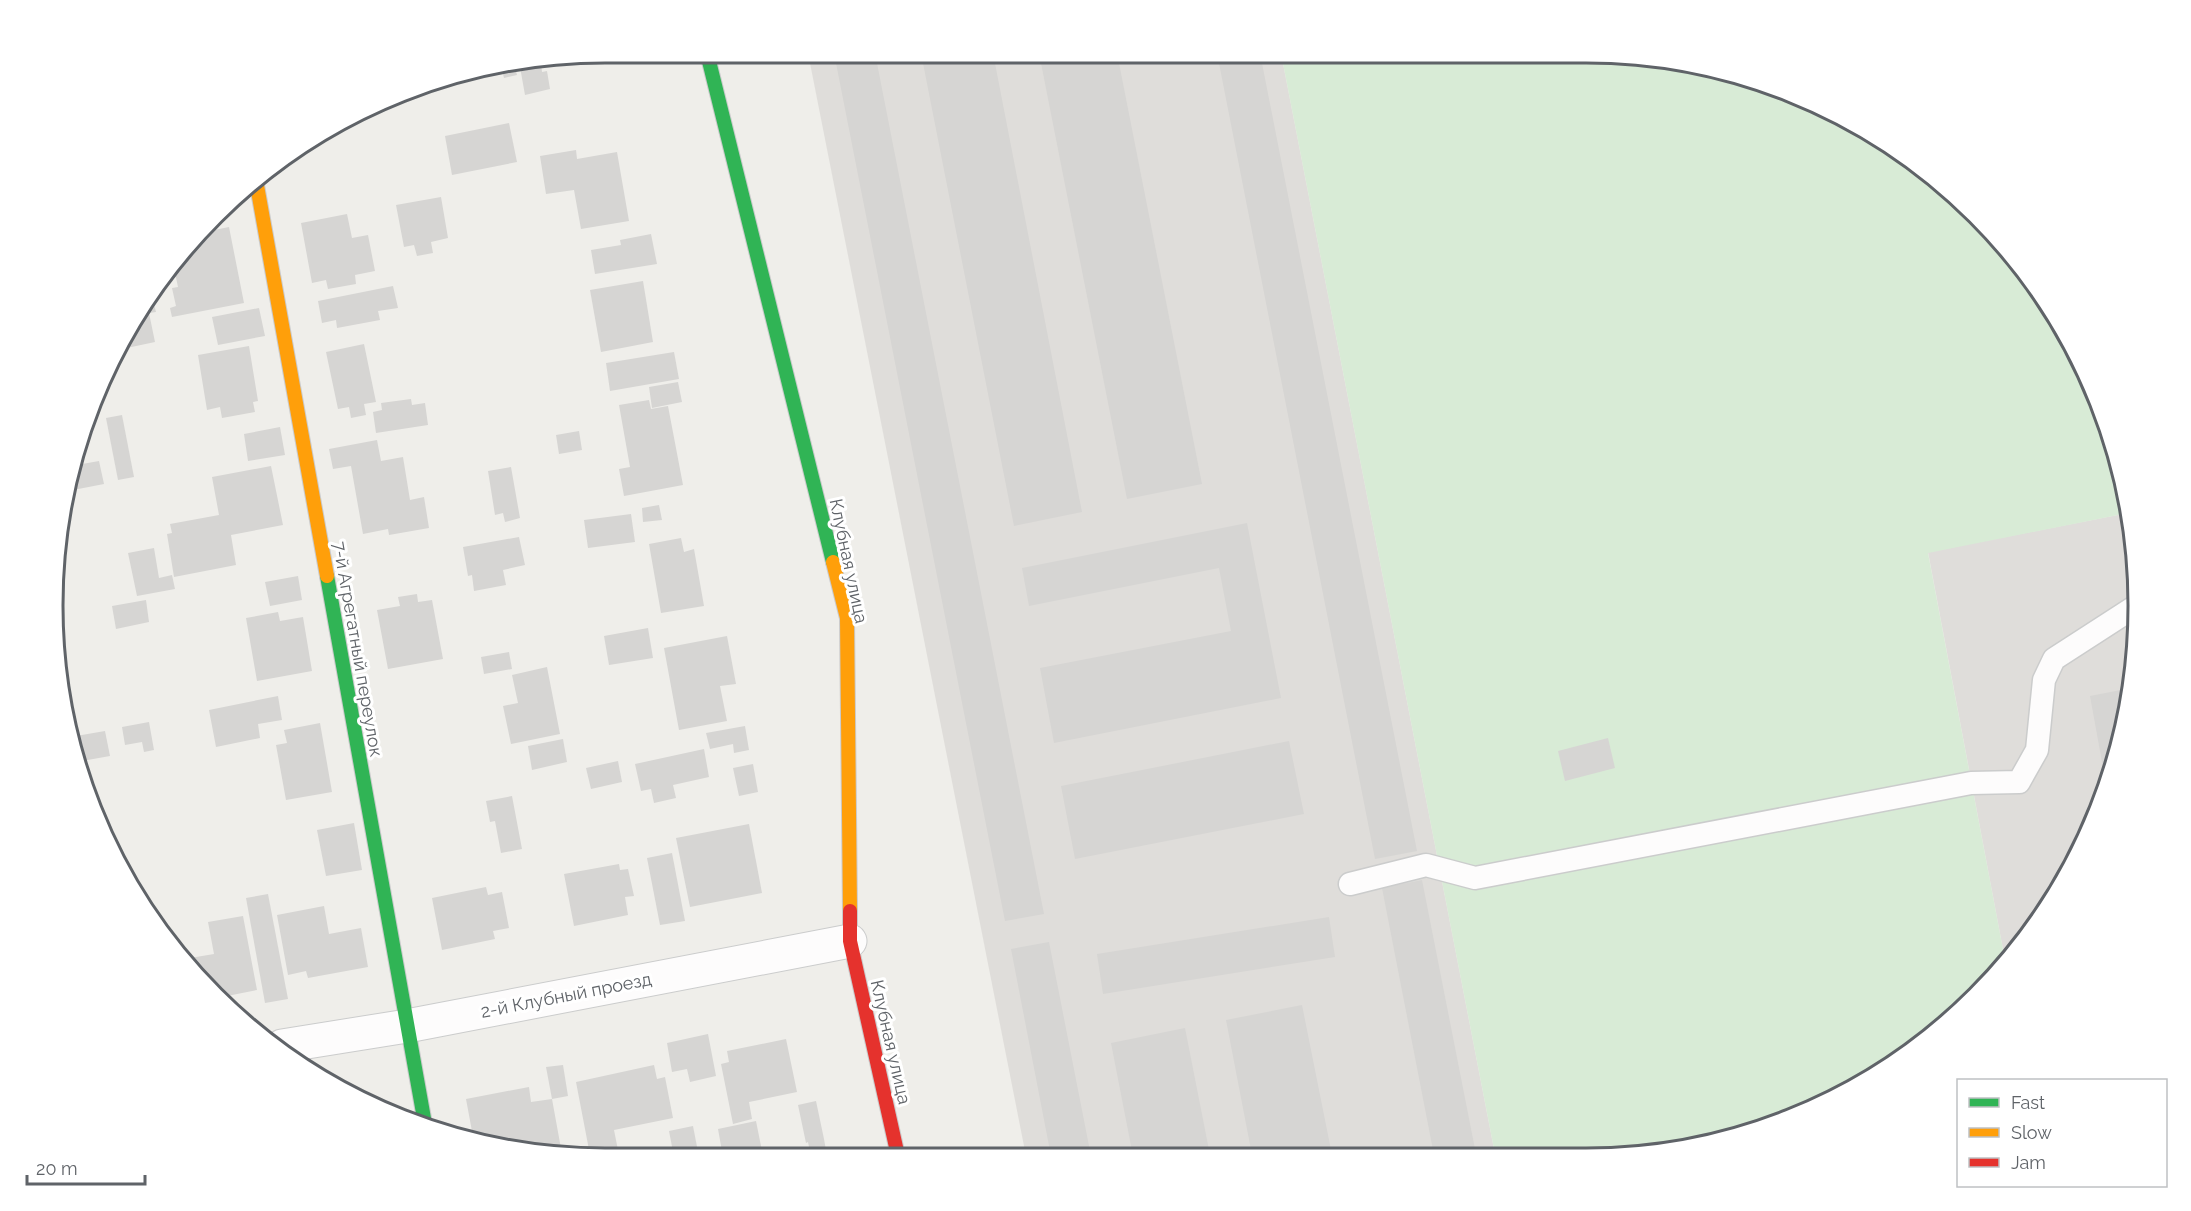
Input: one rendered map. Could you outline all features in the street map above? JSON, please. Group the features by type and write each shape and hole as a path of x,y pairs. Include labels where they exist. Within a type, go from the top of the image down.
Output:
{"street":[{"name":"Клубная улица","path":"709,63 847,618 850,941 896,1148"},
{"name":"7-й Агрегатный переулок","path":"258,190 424,1116"},
{"name":"2-й Клубный проезд","path":"288,1045 407,1026 850,941"}],"lane":[{"path":"1350,884 1426,866 1475,878 1971,783 2019,782 2037,750 2044,680 2054,659 2128,611"}],"shaded area":[{"path":"810,63 1283,63 1494,1148 1024,1148"},
{"path":"2120,515 2127,570 2127,641 2118,711 2110,746 2087,813 2072,845 2037,907 2003,951 1928,552"}],"green space":[{"path":"1283,63 1621,64 1691,73 1726,81 1793,104 1825,119 1887,154 1916,175 1969,222 2016,275 2055,334 2087,398 2110,465 2118,500 2120,515 1928,553 2003,951 1969,989 1916,1036 1887,1057 1825,1092 1760,1119 1691,1138 1621,1147 1494,1148"}],"building":[{"path":"836,63 877,63 1044,914 1005,921"},
{"path":"923,63 995,63 1082,512 1014,526"},
{"path":"1041,63 1119,63 1202,484 1127,499"},
{"path":"1219,63 1262,63 1417,851 1375,859"},
{"path":"541,67 542,72 547,71 550,89 525,95 521,70"},
{"path":"516,71 517,75 504,78 503,73"},
{"path":"509,123 517,162 452,175 445,136"},
{"path":"576,150 577,159 617,152 629,221 581,229 574,190 546,194 540,156"},
{"path":"441,197 448,238 431,242 433,253 417,256 414,245 404,247 396,205"},
{"path":"347,214 352,238 368,235 375,271 355,275 356,284 328,289 326,280 312,283 301,223"},
{"path":"229,227 244,303 172,317 170,308 176,306 172,288 178,287 175,275 215,230"},
{"path":"651,234 657,264 595,274 591,250 621,245 620,240"},
{"path":"643,281 653,342 601,352 590,290"},
{"path":"393,286 398,308 378,311 380,320 337,328 336,320 322,323 318,301"},
{"path":"154,304 156,312 149,313 155,342 129,348"},
{"path":"259,308 265,336 218,345 212,317"},
{"path":"364,344 376,402 364,404 366,415 351,418 349,407 338,409 326,352"},
{"path":"249,346 258,401 253,402 255,412 222,418 220,407 207,410 198,355"},
{"path":"674,352 679,379 610,391 606,363"},
{"path":"678,382 682,402 652,408 649,387"},
{"path":"411,399 412,405 425,403 428,425 376,433 373,412 382,410 381,403"},
{"path":"649,400 651,409 668,406 683,485 624,496 619,469 630,467 619,405"},
{"path":"122,415 134,477 118,480 106,418"},
{"path":"280,427 285,455 248,461 244,434"},
{"path":"579,431 582,450 559,454 556,435"},
{"path":"377,440 381,461 403,457 410,500 424,497 429,528 389,535 388,529 363,534 351,466 333,469 329,449"},
{"path":"99,461 104,484 75,490 81,464"},
{"path":"271,466 283,525 231,535 236,565 174,577 167,534 172,533 170,524 219,515 212,477"},
{"path":"511,467 520,518 505,522 503,513 495,515 488,471"},
{"path":"659,505 662,520 643,522 642,508"},
{"path":"631,514 635,542 588,548 584,520"},
{"path":"1247,523 1281,698 1054,743 1040,668 1231,631 1219,568 1029,606 1022,568"},
{"path":"519,537 525,565 503,570 506,585 474,591 472,575 468,576 463,547"},
{"path":"681,538 684,552 694,549 704,606 661,613 649,544"},
{"path":"154,548 159,578 172,575 175,589 137,596 128,553"},
{"path":"298,576 302,600 270,606 265,582"},
{"path":"417,594 418,602 432,600 443,659 388,669 377,610 400,606 398,597"},
{"path":"146,600 149,622 116,629 112,606"},
{"path":"278,612 280,621 303,617 312,671 257,681 246,618"},
{"path":"648,628 653,658 609,665 604,636"},
{"path":"727,636 736,684 720,686 727,721 679,730 664,648"},
{"path":"509,652 512,669 484,674 481,657"},
{"path":"547,667 560,734 511,744 503,706 518,703 512,675"},
{"path":"2121,690 2110,746 2103,768 2090,696"},
{"path":"278,696 282,720 258,724 260,738 216,747 209,710"},
{"path":"149,722 154,750 144,752 142,742 125,745 122,727"},
{"path":"320,723 332,792 286,800 276,745 287,743 284,730"},
{"path":"745,726 749,750 734,753 733,744 710,749 706,733"},
{"path":"105,731 110,756 86,760 79,736"},
{"path":"1608,738 1615,768 1565,781 1558,751"},
{"path":"563,739 567,762 532,770 528,746"},
{"path":"1289,741 1304,814 1075,859 1061,786"},
{"path":"704,749 709,777 673,785 676,798 654,803 651,789 641,791 635,764"},
{"path":"618,761 622,782 591,789 586,768"},
{"path":"753,764 758,792 739,796 733,768"},
{"path":"512,796 522,849 501,853 495,821 490,822 486,801"},
{"path":"354,823 362,870 326,876 317,830"},
{"path":"749,824 762,893 690,907 676,838"},
{"path":"672,853 685,921 660,925 647,858"},
{"path":"619,864 620,870 628,869 634,896 625,897 628,915 574,926 564,874"},
{"path":"1422,880 1475,1148 1433,1148 1382,888"},
{"path":"486,887 488,895 502,892 509,928 493,931 495,939 442,950 432,898"},
{"path":"268,894 288,999 265,1003 246,898"},
{"path":"324,906 329,934 361,928 368,967 308,978 306,971 288,975 277,915"},
{"path":"243,916 257,990 229,996 193,957 214,954 208,922"},
{"path":"1329,917 1335,957 1103,994 1097,954"},
{"path":"1049,942 1089,1148 1049,1148 1011,949"},
{"path":"1302,1005 1331,1148 1251,1148 1226,1020"},
{"path":"1185,1028 1209,1148 1131,1148 1111,1043"},
{"path":"708,1034 716,1076 690,1082 687,1069 672,1072 667,1043"},
{"path":"786,1039 797,1092 749,1102 752,1119 733,1124 721,1064 729,1062 727,1051"},
{"path":"563,1065 568,1096 552,1099 546,1067"},
{"path":"654,1065 657,1079 665,1077 673,1118 614,1130 618,1148 589,1148 576,1082"},
{"path":"529,1087 531,1102 552,1099 561,1146 500,1138 472,1132 466,1099"},
{"path":"816,1101 825,1148 809,1148 808,1142 806,1143 798,1105"},
{"path":"756,1121 761,1148 721,1148 718,1129"},
{"path":"693,1126 697,1148 672,1148 669,1131"}],"traffic: fast":[{"path":"709,63 833,562"},
{"path":"327,576 424,1116"}],"traffic: slow":[{"path":"258,190 327,576"},
{"path":"833,562 847,618 850,911"}],"traffic: jam":[{"path":"850,911 850,941 896,1148"}]}
